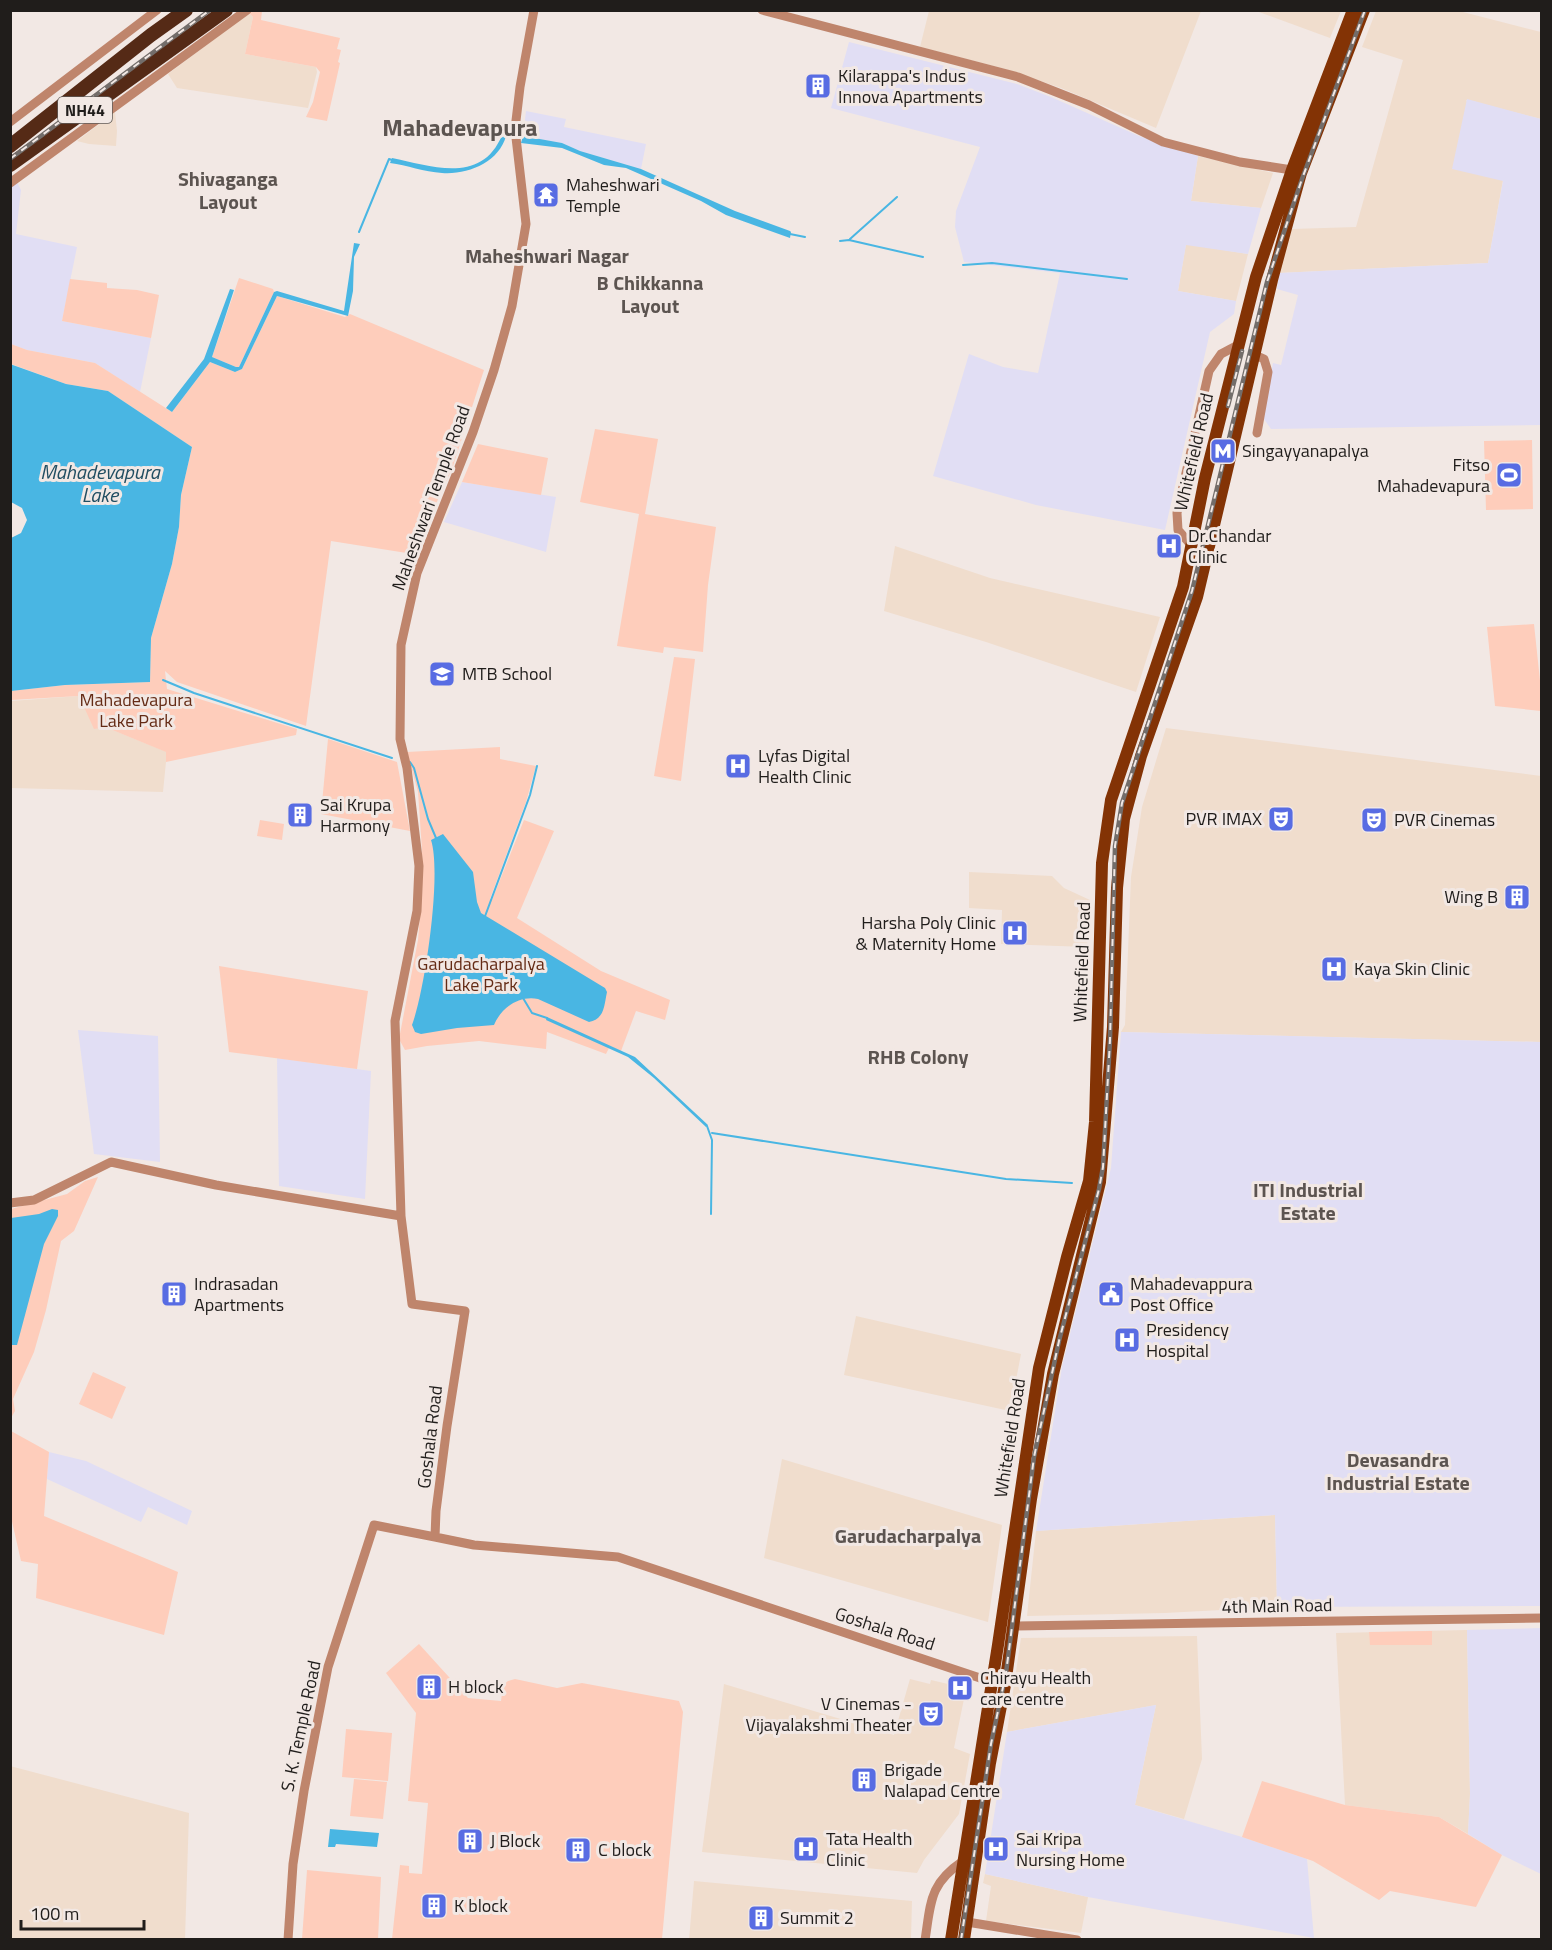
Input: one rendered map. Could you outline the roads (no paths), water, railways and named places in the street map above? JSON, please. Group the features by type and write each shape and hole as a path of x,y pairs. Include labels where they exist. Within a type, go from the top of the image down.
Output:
{"highway":[{"name":"NH44","path":"10,146 186,10"},
{"name":"NH44","path":"10,165 226,10"}],"main road":[{"name":"Whitefield Road","path":"951,1940 1039,1368 1089,1181 1095,1122 1102,863 1107,819 1111,800 1181,593 1205,478 1256,277 1292,170 1353,10"},
{"name":"Whitefield Road","path":"964,1940 990,1763 1007,1674 1053,1374 1100,1182 1113,1027 1117,888 1124,819 1141,756 1197,597 1272,280 1301,173 1364,10"},
{"path":"1070,1246 1083,1250"}],"street":[{"path":"10,122 156,10"},
{"path":"10,183 247,10"},
{"name":"Maheshwari Temple Road","path":"401,1216 395,1021 417,911 419,866 407,768 400,739 401,645 417,573 473,432 512,306 526,224 515,129 534,10"},
{"path":"762,10 1018,77 1089,105 1163,142 1240,162 1292,170"},
{"path":"1192,546 1178,530 1177,513 1209,371 1221,354 1238,345"},
{"path":"1255,355 1264,359 1268,372 1257,433"},
{"path":"10,1203 34,1200 111,1162 216,1185 401,1216"},
{"name":"Goshala Road","path":"401,1216 412,1304 465,1311 436,1511 435,1536 474,1545 618,1557 992,1682"},
{"name":"S. K. Temple Road","path":"288,1940 293,1864 304,1791 328,1667 374,1525 435,1536"},
{"name":"4th Main Road","path":"1013,1626 1542,1618"},
{"path":"925,1940 932,1895 948,1871 963,1861"},
{"path":"967,1922 1077,1940"}],"water":[{"path":"502,135 506,136 502,145 490,160 462,172 435,172 390,163 392,158 439,167 469,166 482,161 493,151"},
{"path":"523,136 562,143 580,151 641,169 735,211 790,231 790,238 726,215 701,201 626,168 604,165 562,148 521,143"},
{"path":"354,243 360,244 354,257 353,291 348,316 277,296 242,369 235,372 210,362 172,412 166,408 204,359 230,289 234,290 212,357 239,367 274,292 344,311"},
{"name":"Mahadevapura Lake","path":"10,364 66,384 108,391 192,447 181,495 179,527 172,564 151,638 150,682 65,685 11,691 11,538 21,533 27,520 22,508 11,502"},
{"path":"443,834 473,872 477,902 481,913 605,988 607,992 604,1006 598,1018 589,1022 531,998 518,1001 506,1008 494,1025 421,1034 415,1032 412,1025 427,960 433,904 434,856 431,840"},
{"path":"547,1017 635,1057 708,1125 706,1127 628,1057 546,1020"},
{"path":"52,1209 58,1210 58,1216 44,1244 17,1345 11,1345 11,1218 39,1214"},
{"path":"330,1829 379,1833 377,1847 336,1844 335,1847 328,1847"}],"waterway":[{"path":"359,232 389,159 392,160"},
{"path":"850,239 897,197"},
{"path":"790,234 805,237"},
{"path":"840,241 849,240 923,257"},
{"path":"963,265 992,263 1127,279"},
{"path":"163,680 194,693 392,758"},
{"path":"410,762 414,768 428,819 436,838"},
{"path":"484,919 530,795 537,766"},
{"path":"523,998 532,1013 547,1018"},
{"path":"707,1126 712,1140 711,1214"},
{"path":"712,1133 1006,1179 1072,1183"}],"railway":[{"path":"10,159 210,10"},
{"path":"961,1940 991,1744 1006,1673 1034,1457 1059,1341 1103,1167 1110,1040 1115,846 1122,803 1192,591 1267,282 1302,179 1365,10"},
{"path":"1228,406 1242,351"}],"place":[{"name":"Kilarappa's Indus Innova Apartments","path":"818,86"},
{"name":"Maheshwari Temple","path":"546,195"},
{"name":"Singayyanapalya","path":"1223,451"},
{"name":"Fitso Mahadevapura","path":"1509,475"},
{"name":"Dr.Chandar Clinic","path":"1169,546"},
{"name":"MTB School","path":"442,674"},
{"name":"Lyfas Digital Health Clinic","path":"738,766"},
{"name":"Sai Krupa Harmony","path":"300,815"},
{"name":"PVR IMAX","path":"1281,819"},
{"name":"PVR Cinemas","path":"1374,820"},
{"name":"Wing B","path":"1517,897"},
{"name":"Harsha Poly Clinic & Maternity Home","path":"1015,933"},
{"name":"Kaya Skin Clinic","path":"1334,969"},
{"name":"Indrasadan Apartments","path":"174,1294"},
{"name":"Mahadevappura Post Office","path":"1111,1294"},
{"name":"Presidency Hospital","path":"1127,1340"},
{"name":"H block","path":"429,1687"},
{"name":"Chirayu Health care centre","path":"960,1688"},
{"name":"V Cinemas - Vijayalakshmi Theater","path":"931,1714"},
{"name":"Brigade Nalapad Centre","path":"864,1780"},
{"name":"J Block","path":"470,1841"},
{"name":"Tata Health Clinic","path":"806,1849"},
{"name":"Sai Kripa Nursing Home","path":"996,1849"},
{"name":"C block","path":"578,1850"},
{"name":"K block","path":"434,1906"},
{"name":"Summit 2","path":"761,1918"}],"district":[{"name":"Mahadevapura","path":"460,128"},
{"name":"Shivaganga Layout","path":"228,190"},
{"name":"Maheshwari Nagar","path":"547,256"},
{"name":"B Chikkanna Layout","path":"650,294"},
{"name":"RHB Colony","path":"918,1057"},
{"name":"ITI Industrial Estate","path":"1308,1202"},
{"name":"Devasandra Industrial Estate","path":"1398,1472"},
{"name":"Garudacharpalya","path":"908,1536"}],"park label":[{"name":"Mahadevapura Lake Park","path":"136,710"},
{"name":"Garudacharpalya Lake Park","path":"481,974"}]}
